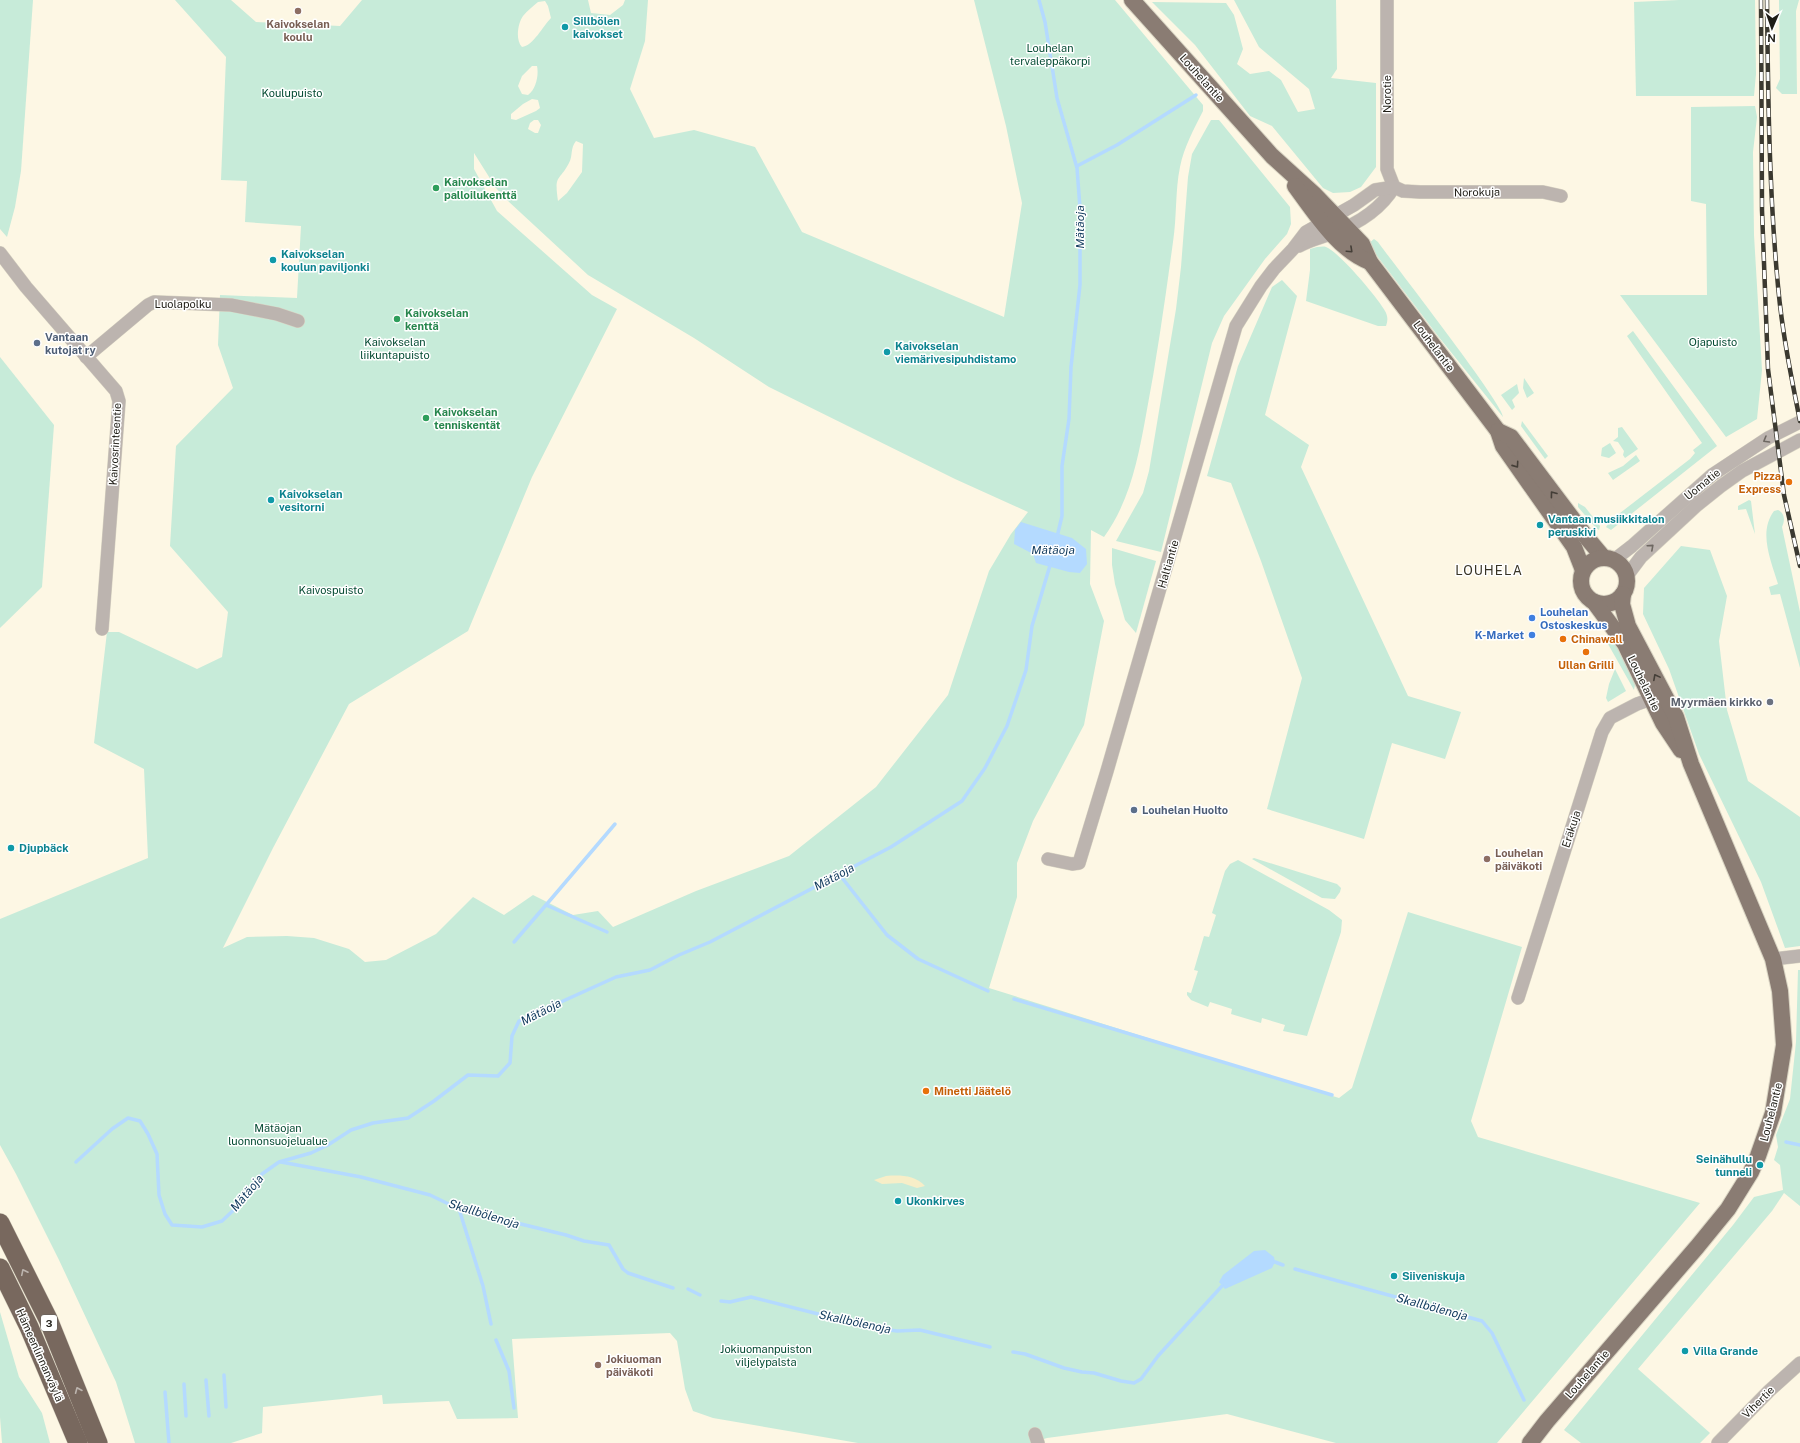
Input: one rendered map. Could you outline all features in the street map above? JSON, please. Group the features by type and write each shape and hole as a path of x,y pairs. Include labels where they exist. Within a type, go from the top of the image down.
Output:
{"highway":[{"name":"Hämeenlinnanväylä","path":"0,1223 48,1319 97,1437"},
{"name":"Hämeenlinnanväylä","path":"0,1268 29,1327 78,1443"}],"main road":[{"name":"Louhelantie","path":"1132,0 1272,156 1315,195 1334,224 1365,249 1370,262 1498,431 1503,446 1574,547 1583,570"},
{"name":"Louhelantie","path":"1498,431 1511,437 1586,538 1608,559"},
{"path":"1608,559 1621,566 1626,577 1626,586 1623,594 1616,600 1610,603 1602,604 1594,602 1587,597 1582,590 1581,577 1583,570 1592,560 1608,559"},
{"name":"Louhelantie","path":"1623,594 1622,604 1628,626 1658,697"},
{"name":"Louhelantie","path":"1530,1443 1547,1421 1698,1247 1728,1209 1751,1172 1773,1113 1784,1045 1780,991 1773,959 1691,764 1676,717 1658,697 1640,673 1625,644 1594,602"}],"street":[{"name":"Norotie","path":"1387,0 1387,169 1394,187"},
{"name":"Norokuja","path":"1394,187 1403,191 1420,192 1543,192 1561,196"},
{"path":"1334,224 1384,202 1394,187"},
{"name":"Haltiantie","path":"1048,859 1072,864 1079,863 1116,742 1236,326 1261,286 1306,232 1334,224"},
{"name":"Kaivosrinteentie","path":"0,254 26,287 116,391 119,402 102,629"},
{"name":"Luolapolku","path":"86,357 148,305 154,302 231,305 277,314 298,321"},
{"name":"Uomatie","path":"1608,559 1632,546 1712,475 1768,438 1800,422"},
{"name":"Uomatie","path":"1626,577 1641,557 1696,506 1721,486 1742,471 1800,440"},
{"name":"Eräkuja","path":"1518,998 1602,732 1610,718 1637,704 1658,697"},
{"path":"1773,959 1800,956"},
{"name":"Vihertie","path":"1718,1443 1769,1391 1800,1363"}],"green space":[{"path":"0,0 33,0 21,171 15,207 7,237 0,229"},
{"path":"175,0 231,0 256,22 340,26 362,0 588,0 591,13 610,15 623,5 625,0 648,0 645,41 630,89 654,138 694,130 755,147 802,232 1004,317 1022,203 1006,126 974,0 1115,0 1203,105 1203,111 1187,145 1180,167 1177,185 1174,233 1164,307 1150,394 1132,479 1120,509 1104,537 1091,530 1090,584 1104,621 1084,725 1033,821 1017,863 1017,897 989,988 1339,1098 1352,1088 1408,912 1522,947 1471,1121 1478,1137 1700,1203 1497,1443 1336,1443 1227,1414 1047,1438 1031,1443 858,1443 713,1418 693,1411 685,1389 677,1341 670,1333 512,1339 518,1418 457,1419 449,1401 383,1404 382,1395 263,1407 262,1433 231,1443 135,1443 116,1382 59,1260 0,1145 0,919 148,858 144,769 94,743 107,632 119,632 197,669 222,657 228,612 170,546 176,446 233,388 218,345 220,295 297,298 301,226 245,222 247,181 221,180 226,57","holes":["545,1 551,18 534,39 526,46 522,47 518,40 521,19 538,2","532,66 537,66 538,73 536,82 531,92 528,95 522,94 518,86 522,76","532,99 538,100 540,108 536,111 516,120 511,119 511,114","534,120 538,120 541,125 538,133 528,129 530,123","576,141 583,144 582,172 567,193 558,201 557,182 570,160 573,146","474,153 496,188 507,200 588,275 694,338 769,387 955,479 1028,512 1011,534 989,571 948,695 876,787 789,856 696,891 613,927 598,911 573,915 533,895 504,915 473,897 436,934 386,960 365,962 349,949 314,938 287,936 247,937 223,948 273,848 349,704 468,631 532,477 617,309 592,295 497,211 474,169"]},
{"path":"1234,0 1336,0 1337,69 1331,78 1376,83 1376,167 1361,187 1350,192 1333,193 1323,188 1272,126 1250,116 1195,45 1152,2 1226,3 1234,15 1243,49 1237,64 1250,74 1269,71 1281,80 1298,112 1315,109 1309,89 1259,47"},
{"path":"1679,0 1755,0 1756,74 1754,96 1636,96 1634,2"},
{"path":"1779,0 1799,0 1796,11 1797,94 1782,94 1776,88 1780,79"},
{"name":"Ojapuisto","path":"1755,106 1757,117 1753,152 1754,235 1762,370 1757,419 1726,437 1620,295 1707,295 1706,204 1691,201 1691,107"},
{"path":"1211,120 1219,120 1290,207 1291,224 1287,234 1265,259 1224,316 1212,343 1161,552 1116,541 1143,493 1149,471 1176,309 1188,177 1192,154"},
{"path":"1374,239 1378,242 1468,362 1499,407 1503,417 1438,336 1368,244"},
{"path":"1325,247 1332,251 1340,257 1358,276 1375,296 1385,311 1387,315 1386,326 1378,326 1306,301 1310,270 1310,249"},
{"path":"1282,280 1297,296 1265,415 1309,445 1301,467 1408,696 1461,712 1445,759 1392,743 1364,839 1267,809 1302,678 1261,561 1231,483 1207,476 1238,366 1272,287"},
{"path":"1633,331 1717,446 1611,530 1606,527 1611,520 1690,459 1695,453 1693,450 1702,443 1627,336"},
{"path":"0,357 54,425 42,587 0,628"},
{"path":"1524,378 1534,393 1527,398 1523,388"},
{"path":"1517,384 1519,393 1512,400 1515,407 1512,410 1501,395"},
{"path":"1522,421 1548,456 1545,459 1521,426"},
{"path":"1622,427 1638,449 1625,458 1623,455 1624,451 1618,442 1613,441 1618,437 1618,428"},
{"path":"1610,443 1616,453 1609,458 1601,456 1602,448"},
{"path":"1636,455 1640,461 1613,480 1608,473 1623,466"},
{"path":"1749,500 1751,501 1755,534 1746,509 1738,510 1738,506"},
{"path":"1578,503 1585,507 1600,526 1599,530 1578,507"},
{"path":"1778,510 1784,517 1782,527 1800,612 1800,668 1780,594 1771,595 1769,587 1778,584 1767,547 1767,528 1769,519 1774,511"},
{"path":"1681,546 1710,550 1727,596 1719,641 1727,710 1748,781 1800,817 1800,946 1785,948 1761,882 1699,754 1669,669 1643,614 1644,588"},
{"path":"1112,548 1156,561 1136,633 1125,620 1115,584 1112,565"},
{"path":"1610,633 1636,680 1634,690 1608,644 1606,638"},
{"path":"1615,669 1626,691 1608,702 1606,698 1609,684"},
{"path":"1254,858 1337,884 1341,888 1340,892 1335,899 1322,898 1252,859"},
{"path":"1238,860 1329,910 1342,920 1341,932 1307,1036 1283,1031 1285,1025 1262,1018 1261,1023 1231,1014 1232,1009 1210,1002 1208,1007 1191,1000 1187,995 1187,992 1191,993 1198,971 1194,970 1204,936 1209,937 1216,915 1212,913 1225,871 1230,864"},
{"path":"1798,970 1800,970 1800,1206 1784,1193 1772,1211 1638,1369 1710,1433 1700,1443 1581,1443 1564,1430 1733,1225 1754,1197 1783,1190 1780,1165 1774,1160 1778,1147 1776,1135 1790,1099 1796,1042"},
{"path":"0,1312 19,1377 42,1413 50,1443 2,1443 0,1417"}],"sand":[{"path":"886,1176 902,1176 912,1178 921,1182 925,1186 917,1188 902,1183 882,1184 874,1180"}],"water":[{"name":"Mätäoja","path":"1021,522 1072,538 1086,549 1087,564 1080,573 1069,572 1036,563 1033,554 1014,544 1015,530"},
{"path":"1265,1250 1274,1257 1275,1262 1272,1268 1225,1289 1219,1282 1223,1275 1254,1251"}],"waterway":[{"name":"Mätäoja","path":"1039,0 1045,22 1057,98 1077,168 1080,208 1080,285 1071,367 1069,419 1062,466 1062,516 1057,537"},
{"path":"1077,166 1117,145 1196,95"},
{"name":"Mätäoja","path":"76,1162 112,1129 128,1118 140,1121 157,1154 159,1195 165,1214 172,1225 202,1227 222,1221 239,1205 262,1174 279,1162 311,1153 328,1145 351,1130 373,1123 408,1118 434,1101 468,1075 498,1076 510,1063 512,1036 519,1021 616,977 650,970 679,955 710,942 891,847 962,801 985,768 1007,726 1026,670 1032,626 1051,562"},
{"path":"607,932 546,905 615,824"},
{"path":"839,874 887,935 918,959 988,991"},
{"path":"514,942 546,905"},
{"path":"1014,999 1332,1095"},
{"path":"1786,1142 1800,1145"},
{"name":"Skallbölenoja","path":"281,1162 361,1177 430,1195 459,1209 566,1235 584,1241 609,1245 623,1269 628,1273 673,1288"},
{"path":"459,1209 483,1286 491,1324"},
{"name":"Skallbölenoja","path":"1275,1262 1283,1265"},
{"name":"Skallbölenoja","path":"1295,1269 1482,1321 1492,1333 1524,1400"},
{"name":"Skallbölenoja","path":"1013,1352 1025,1354 1064,1368 1094,1373 1121,1381 1134,1383 1141,1379 1158,1356 1222,1286"},
{"name":"Skallbölenoja","path":"688,1289 700,1295"},
{"name":"Skallbölenoja","path":"721,1301 730,1302 751,1297 869,1327 897,1331 920,1330 990,1347"},
{"path":"496,1340 509,1371 514,1408"},
{"path":"224,1375 226,1407"},
{"path":"206,1380 209,1416"},
{"path":"184,1384 186,1416"},
{"path":"165,1392 169,1443"}],"railway":[{"path":"1761,0 1762,210 1768,369 1784,495 1800,566"},
{"path":"1767,0 1770,143 1775,250 1782,320 1800,421"}],"place":[{"name":"Kaivokselan koulu","path":"298,11"},
{"name":"Sillbölen kaivokset","path":"565,27"},
{"name":"Kaivokselan palloilukenttä","path":"436,188"},
{"name":"Kaivokselan koulun paviljonki","path":"273,260"},
{"name":"Kaivokselan kenttä","path":"397,319"},
{"name":"Vantaan kutojat ry","path":"37,343"},
{"name":"Kaivokselan viemärivesipuhdistamo","path":"887,352"},
{"name":"Kaivokselan tenniskentät","path":"426,418"},
{"name":"Pizza Express","path":"1789,482"},
{"name":"Kaivokselan vesitorni","path":"271,500"},
{"name":"Vantaan musiikkitalon peruskivi","path":"1540,525"},
{"name":"Louhelan Ostoskeskus","path":"1532,618"},
{"name":"K-Market","path":"1532,635"},
{"name":"Chinawall","path":"1563,639"},
{"name":"Ullan Grilli","path":"1586,652"},
{"name":"Myyrmäen kirkko","path":"1770,702"},
{"name":"Louhelan Huolto","path":"1134,810"},
{"name":"Djupbäck","path":"11,848"},
{"name":"Louhelan päiväkoti","path":"1487,859"},
{"name":"Minetti Jäätelö","path":"926,1091"},
{"name":"Seinähullu tunneli","path":"1760,1165"},
{"name":"Ukonkirves","path":"898,1201"},
{"name":"Siiveniskuja","path":"1394,1276"},
{"name":"Villa Grande","path":"1685,1351"},
{"name":"Jokiuoman päiväkoti","path":"598,1365"}],"district":[{"name":"LOUHELA","path":"1489,570"}],"park label":[{"name":"Louhelan tervaleppäkorpi","path":"1050,54"},
{"name":"Koulupuisto","path":"292,93"},
{"name":"Kaivokselan liikuntapuisto","path":"395,348"},
{"name":"Kaivospuisto","path":"331,590"},
{"name":"Mätäojan luonnonsuojelualue","path":"278,1134"},
{"name":"Jokiuomanpuiston viljelypalsta","path":"766,1355"}]}
